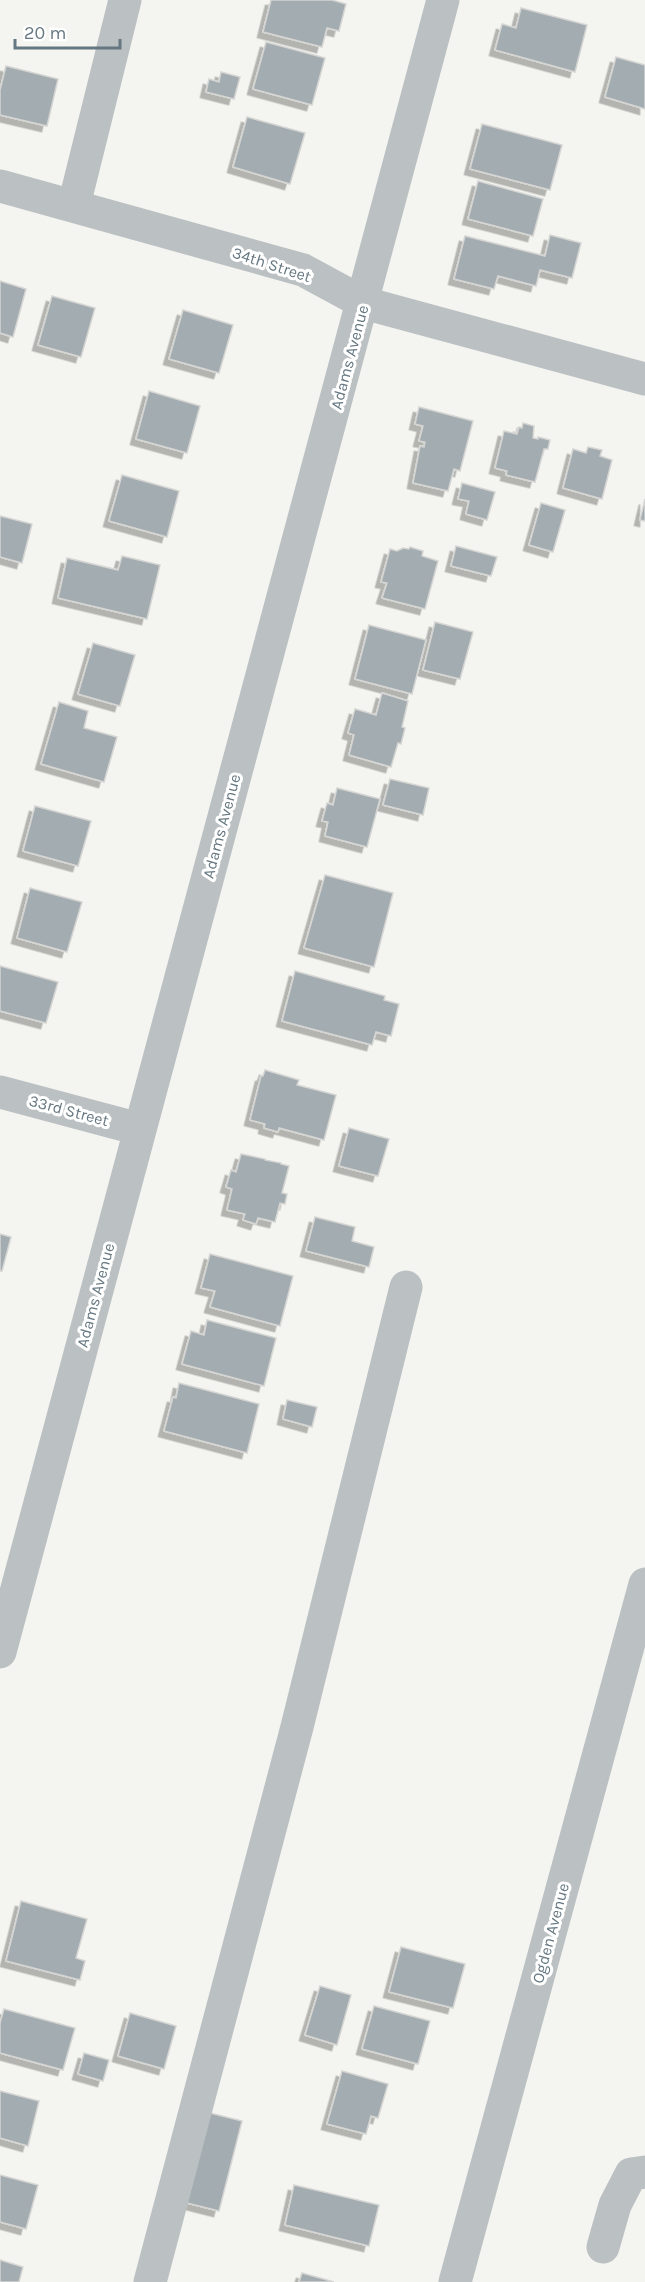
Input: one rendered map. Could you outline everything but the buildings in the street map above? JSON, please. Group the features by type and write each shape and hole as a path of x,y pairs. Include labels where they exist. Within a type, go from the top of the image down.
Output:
{"street":[{"path":"74,206 125,0"},
{"name":"Adams Avenue","path":"0,1652 139,1129 364,303 443,0"},
{"name":"34th Street","path":"0,186 303,270 364,303 645,379"},
{"name":"33rd Street","path":"0,1092 139,1129"},
{"path":"150,2282 297,1727 406,1287"},
{"name":"Ogden Avenue","path":"454,2282 645,1584"},
{"path":"603,2247 615,2205 632,2174 645,2172"}]}
